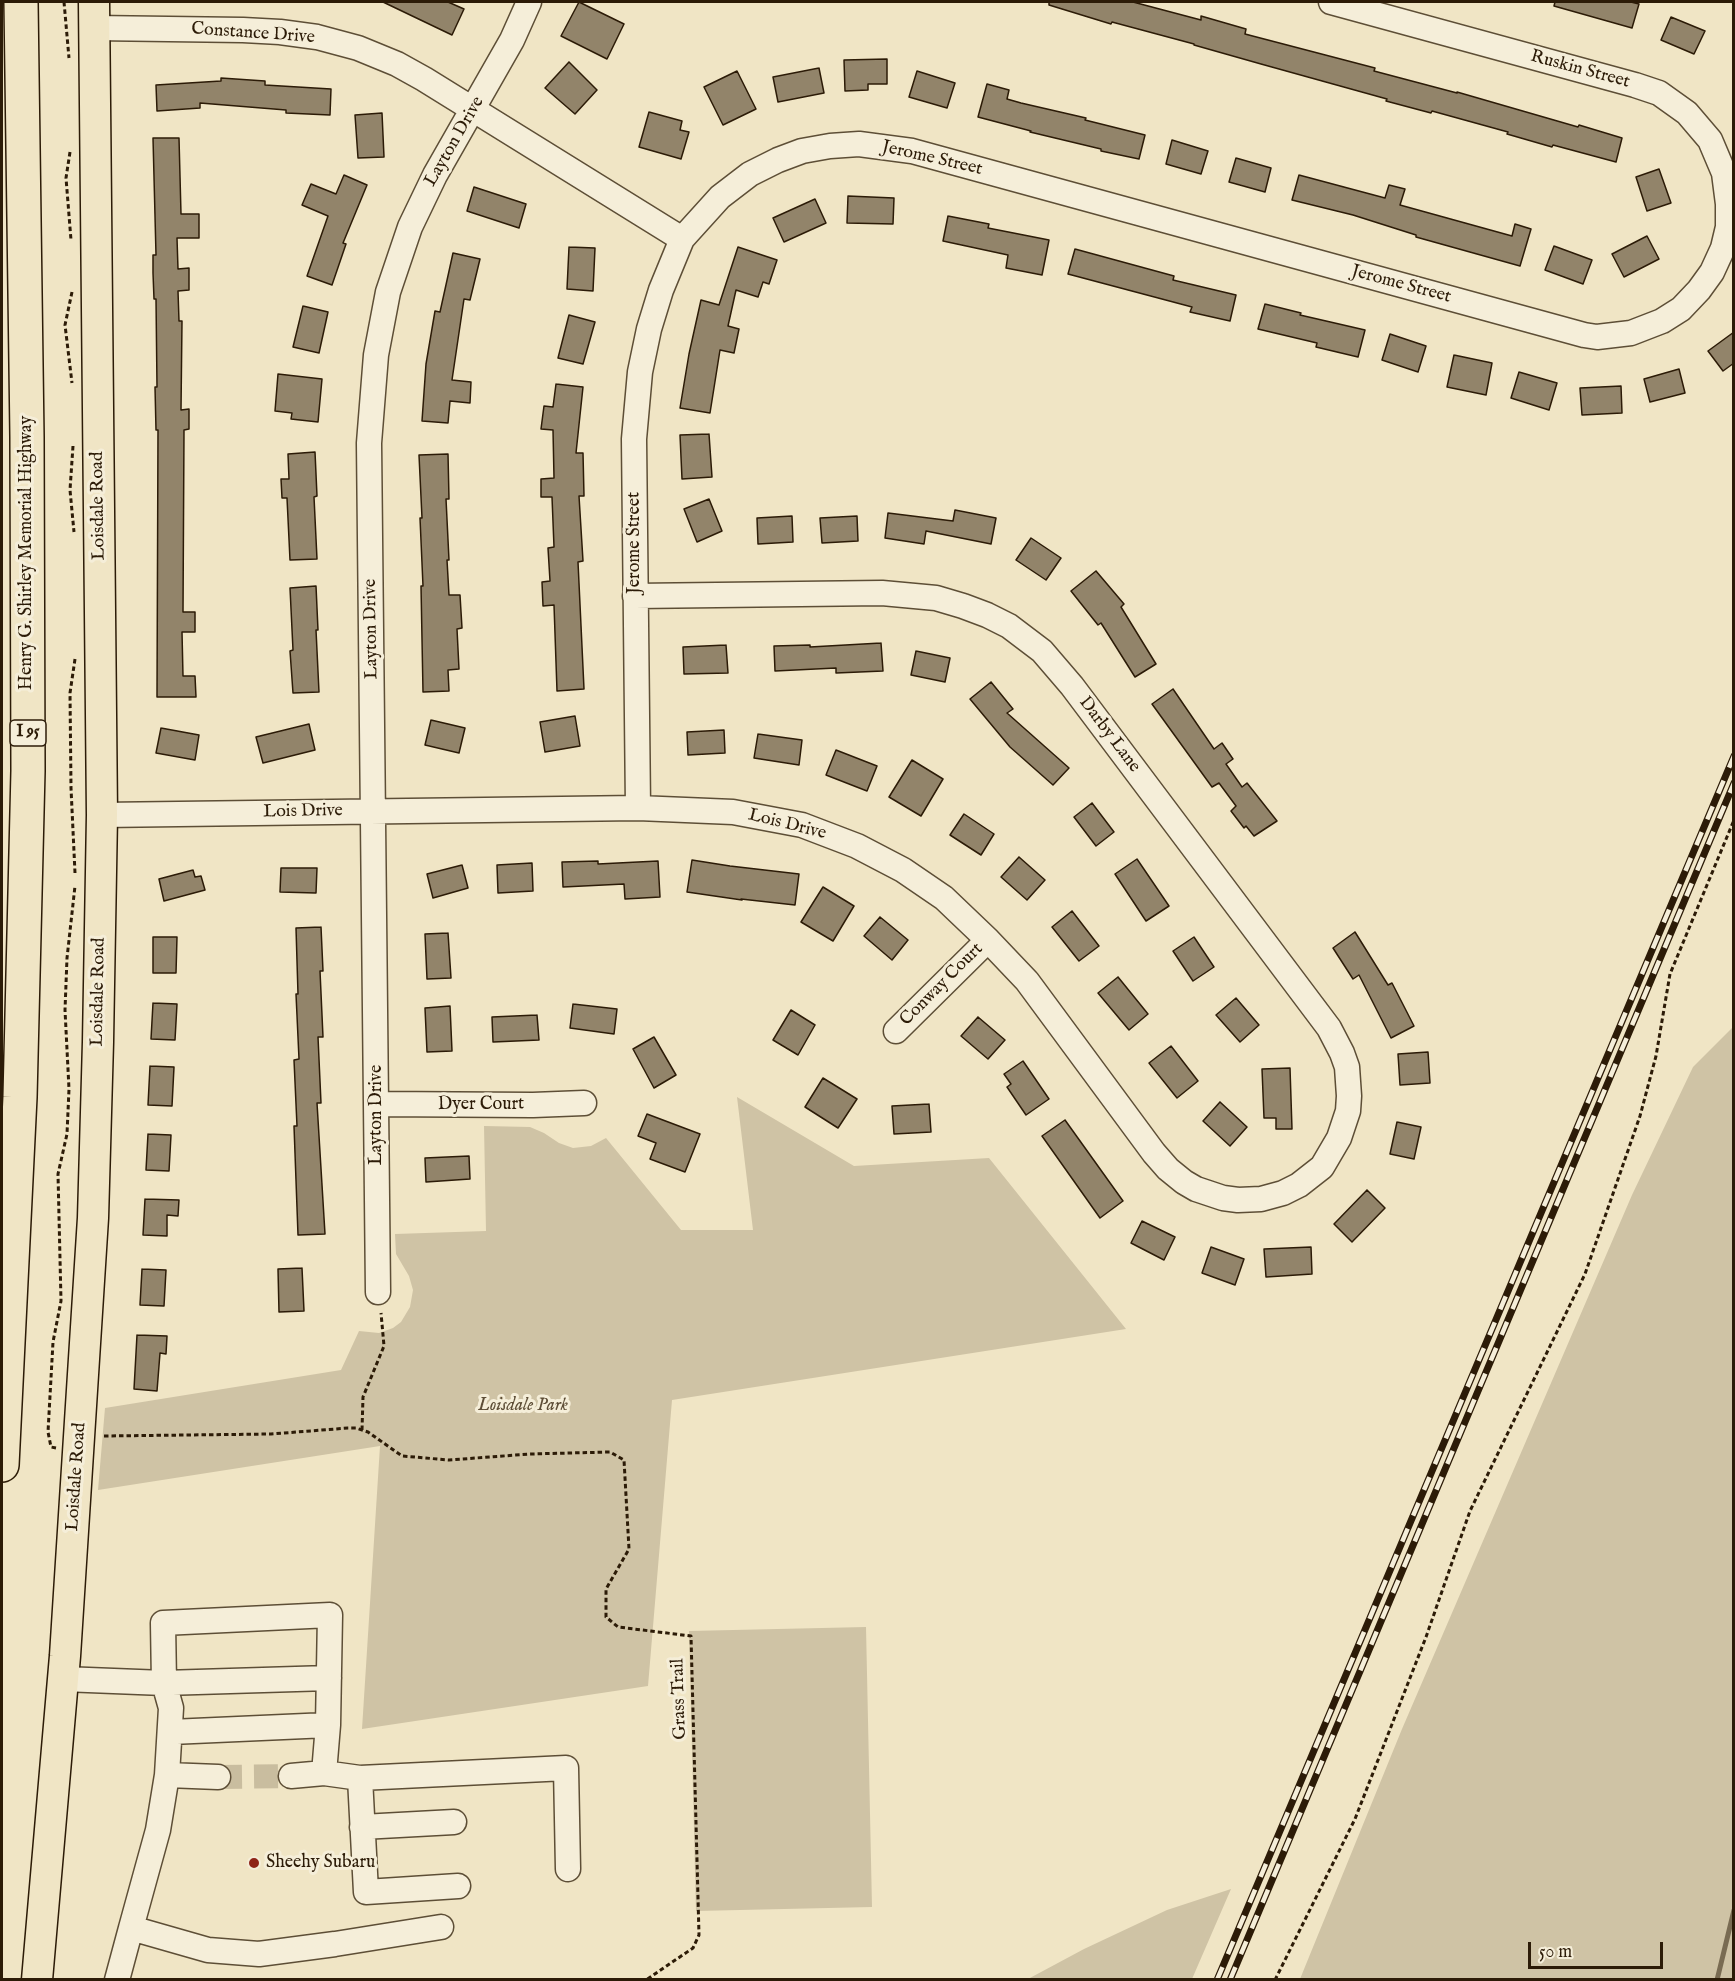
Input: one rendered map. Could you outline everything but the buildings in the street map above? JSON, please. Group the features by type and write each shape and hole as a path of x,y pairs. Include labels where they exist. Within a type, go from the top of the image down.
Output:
{"highway":[{"name":"Henry G. Shirley Memorial Highway","path":"2,1465 20,1097 28,771 27,437 21,2"}],"main road":[{"name":"Loisdale Road","path":"37,1980 63,1679 79,1443 93,1194 98,1042 102,814 94,15"}],"street":[{"name":"Layton Drive","path":"378,1292 369,443 376,354 388,292 410,227 435,175 512,40 529,2"},
{"name":"Ruskin Street","path":"1331,2 1659,93 1687,113 1710,140 1724,173 1728,227 1724,242"},
{"name":"Constance Drive","path":"94,15 280,32 317,37 358,48 397,64 474,109 682,239"},
{"name":"Jerome Street","path":"638,808 634,439 640,372 649,329 661,290 682,239 720,197 750,174 778,160 830,146 859,144 912,151 1597,337 1631,333 1662,321 1681,309 1712,272 1724,242"},
{"name":"Darby Lane","path":"635,596 882,593 936,598 987,615 1009,626 1042,651 1079,696 1322,1018 1342,1053 1347,1066 1348,1111 1332,1152 1322,1167 1313,1175"},
{"name":"Lois Drive","path":"102,814 638,808 733,812 802,825 834,836 880,857 944,898 1027,981 1154,1153 1184,1182 1196,1190 1223,1198 1261,1199 1282,1193 1313,1175"},
{"name":"Conway Court","path":"896,1031 988,940"},
{"name":"Dyer Court","path":"377,1104 584,1103"},
{"path":"117,1980 158,1830 167,1775 171,1708 165,1683 164,1623 330,1615 328,1725 324,1773"},
{"path":"63,1679 165,1683 329,1678"},
{"path":"171,1732 328,1725"},
{"path":"291,1776 324,1773 360,1778 566,1768 568,1869"},
{"path":"167,1775 218,1777"},
{"path":"360,1778 366,1892 458,1886"},
{"path":"362,1827 454,1822"},
{"path":"130,1928 208,1950 259,1954 441,1927"}],"path":[{"path":"64,2 69,61"},
{"path":"71,148 66,177 72,245"},
{"path":"73,286 65,325 74,393"},
{"path":"74,438 70,490 74,535"},
{"path":"76,649 70,693 70,788 76,884 67,958 65,1010 69,1089 68,1123 58,1174 61,1302 53,1342 48,1431 51,1447 79,1443 348,1428 362,1430 363,1397 384,1346 378,1292"},
{"path":"1275,1980 1355,1819 1470,1511 1585,1274 1640,1116 1656,1056 1671,974 1734,820"},
{"name":"Grass Trail","path":"362,1430 402,1456 449,1460 530,1454 610,1452 624,1460 629,1549 606,1589 606,1617 618,1628 691,1636 699,1935 693,1948 646,1980"}],"green space":[{"path":"1733,1027 1733,1979 1300,1979 1402,1729 1632,1195 1693,1067"},
{"name":"Loisdale Park","path":"737,1097 854,1166 989,1158 1126,1329 672,1400 648,1686 362,1729 380,1446 98,1490 105,1408 341,1370 359,1331 379,1333 401,1322 410,1307 413,1290 409,1276 396,1254 395,1234 486,1231 484,1126 530,1127 573,1148 591,1146 606,1138 681,1230 753,1230"},
{"path":"866,1627 872,1907 696,1911 689,1631"},
{"path":"1231,1889 1192,1979 1028,1979 1084,1949 1167,1910"}],"waterway":[{"path":"1717,1980 1734,1910"}],"tunnel":[{"path":"218,1777 291,1776"}],"railway":[{"path":"1217,1980 1734,756"},
{"path":"1230,1980 1734,783"}],"place":[{"name":"Sheehy Subaru","path":"254,1863"}]}
